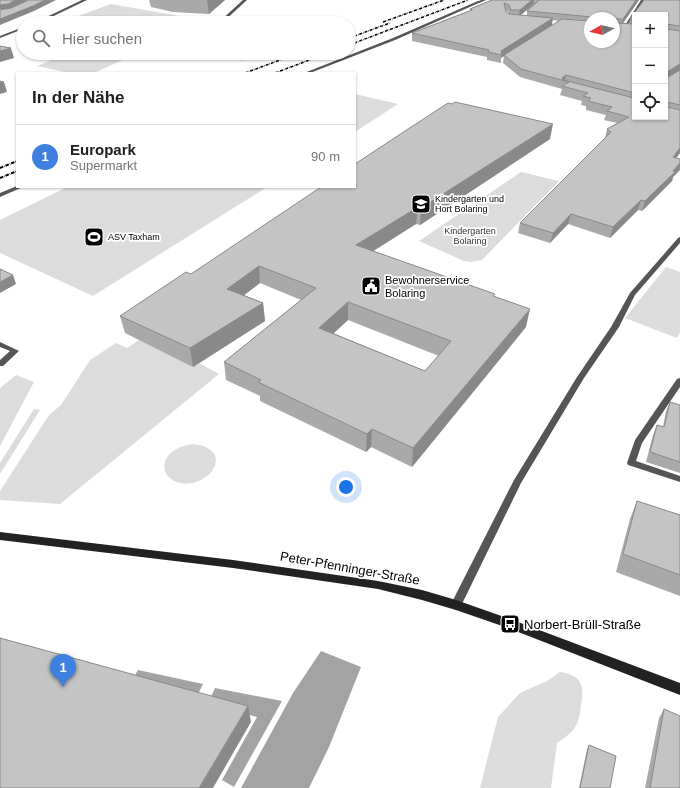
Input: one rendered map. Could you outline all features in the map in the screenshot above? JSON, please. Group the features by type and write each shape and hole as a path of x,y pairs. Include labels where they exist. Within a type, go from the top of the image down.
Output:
{"street":[{"path":"51,16 85,0"},
{"path":"228,16 245,0"},
{"path":"356,53 484,0"},
{"path":"629,30 621,29 643,0"},
{"path":"0,37 16,31"},
{"path":"309,72 339,60"},
{"path":"0,195 18,188"},
{"path":"456,605 517,482 581,377 615,327 632,294 680,239"},
{"path":"0,344 15,351 0,364"},
{"path":"680,381 638,442 631,463 680,479"},
{"name":"Peter-Pfenninger-Straße","path":"0,536 233,564 378,585 422,595 456,605 680,689"}],"green space":[{"path":"111,4 179,16 78,16"},
{"path":"51,60 123,60 96,72 64,72 37,66"},
{"path":"356,94 398,104 356,131"},
{"name":"Kindergarten Bolaring","path":"521,172 559,181 482,260 471,262 464,261 419,241"},
{"name":"ASV Taxham","path":"65,188 265,188 93,296 0,253 0,220"},
{"path":"666,267 680,272 680,333 677,338 625,318"},
{"path":"139,340 193,366 199,363 219,374 60,504 0,500 0,491 49,415 61,405 90,360 116,343 127,348"},
{"path":"16,375 34,382 0,446 0,388"},
{"path":"34,409 40,410 0,474 0,463"},
{"path":"193,444 207,447 214,453 216,461 214,469 208,476 199,481 188,483 177,482 171,479 164,467 170,453 184,446"},
{"path":"560,672 567,673 577,678 582,687 582,698 576,726 570,733 557,743 551,788 480,788 498,717 520,693 547,681"}],"shaded area":[{"path":"321,651 361,667 329,747 309,788 241,788 293,693"},
{"path":"138,670 203,684 195,700 131,682"},
{"path":"215,688 282,701 234,787 222,780 257,717 208,703"}],"building":[{"path":"0,0 16,0 8,4 0,5"},
{"path":"29,0 45,0 0,19 0,10 11,8"},
{"path":"492,0 532,0 520,10 511,10 509,5 504,3 506,12 509,14 553,18 501,51 502,55 488,52 489,50 412,33 472,10 470,9"},
{"path":"636,0 623,19 620,19 620,12 584,12 584,16 527,11 538,1"},
{"path":"644,0 680,0 680,26 668,24 668,12 635,12"},
{"path":"562,19 584,21 584,48 620,48 620,23 632,24 632,92 566,75 562,78 563,80 632,97 632,120 668,120 668,107 680,110 680,148 673,157 680,159 680,163 673,171 675,172 645,201 641,200 613,227 571,214 553,233 520,223 611,132 607,129 629,117 607,111 612,107 588,101 591,98 583,96 588,93 562,86 569,82 521,69 504,55"},
{"path":"668,29 680,31 680,64 668,71"},
{"path":"0,46 11,48 0,51"},
{"path":"680,70 680,105 668,102 668,77"},
{"path":"455,102 553,124 421,208 418,207 356,245 495,294 493,296 530,309 413,448 372,429 367,434 258,382 261,380 224,362 316,288 259,266 227,289 263,303 190,348 120,316 186,272 191,274 320,188 356,188 356,163 448,103 452,104","holes":["348,302 451,341 425,371 319,328"]},
{"path":"0,269 13,275 0,282"},
{"path":"670,402 680,405 680,462 650,452 657,425 664,427"},
{"path":"637,501 680,515 680,575 623,554"},
{"path":"0,638 248,706 199,788 0,788"},
{"path":"664,709 680,716 680,788 650,788"},
{"path":"589,745 616,756 610,788 580,788"}],"railway":[{"path":"383,22 444,0"},
{"path":"356,42 468,0"},
{"path":"356,35 390,23"},
{"path":"248,72 280,60"},
{"path":"278,72 309,60"},
{"path":"0,168 16,161"},
{"path":"0,178 16,171"}],"place":[{"name":"Kindergarten und Hort Bolaring","path":"421,204"},
{"name":"ASV Taxham","path":"94,237"},
{"name":"Bewohnerservice Bolaring","path":"371,286"},
{"name":"Norbert-Brüll-Straße","path":"510,624"},
{"name":"Europark","path":"63,687"}]}
